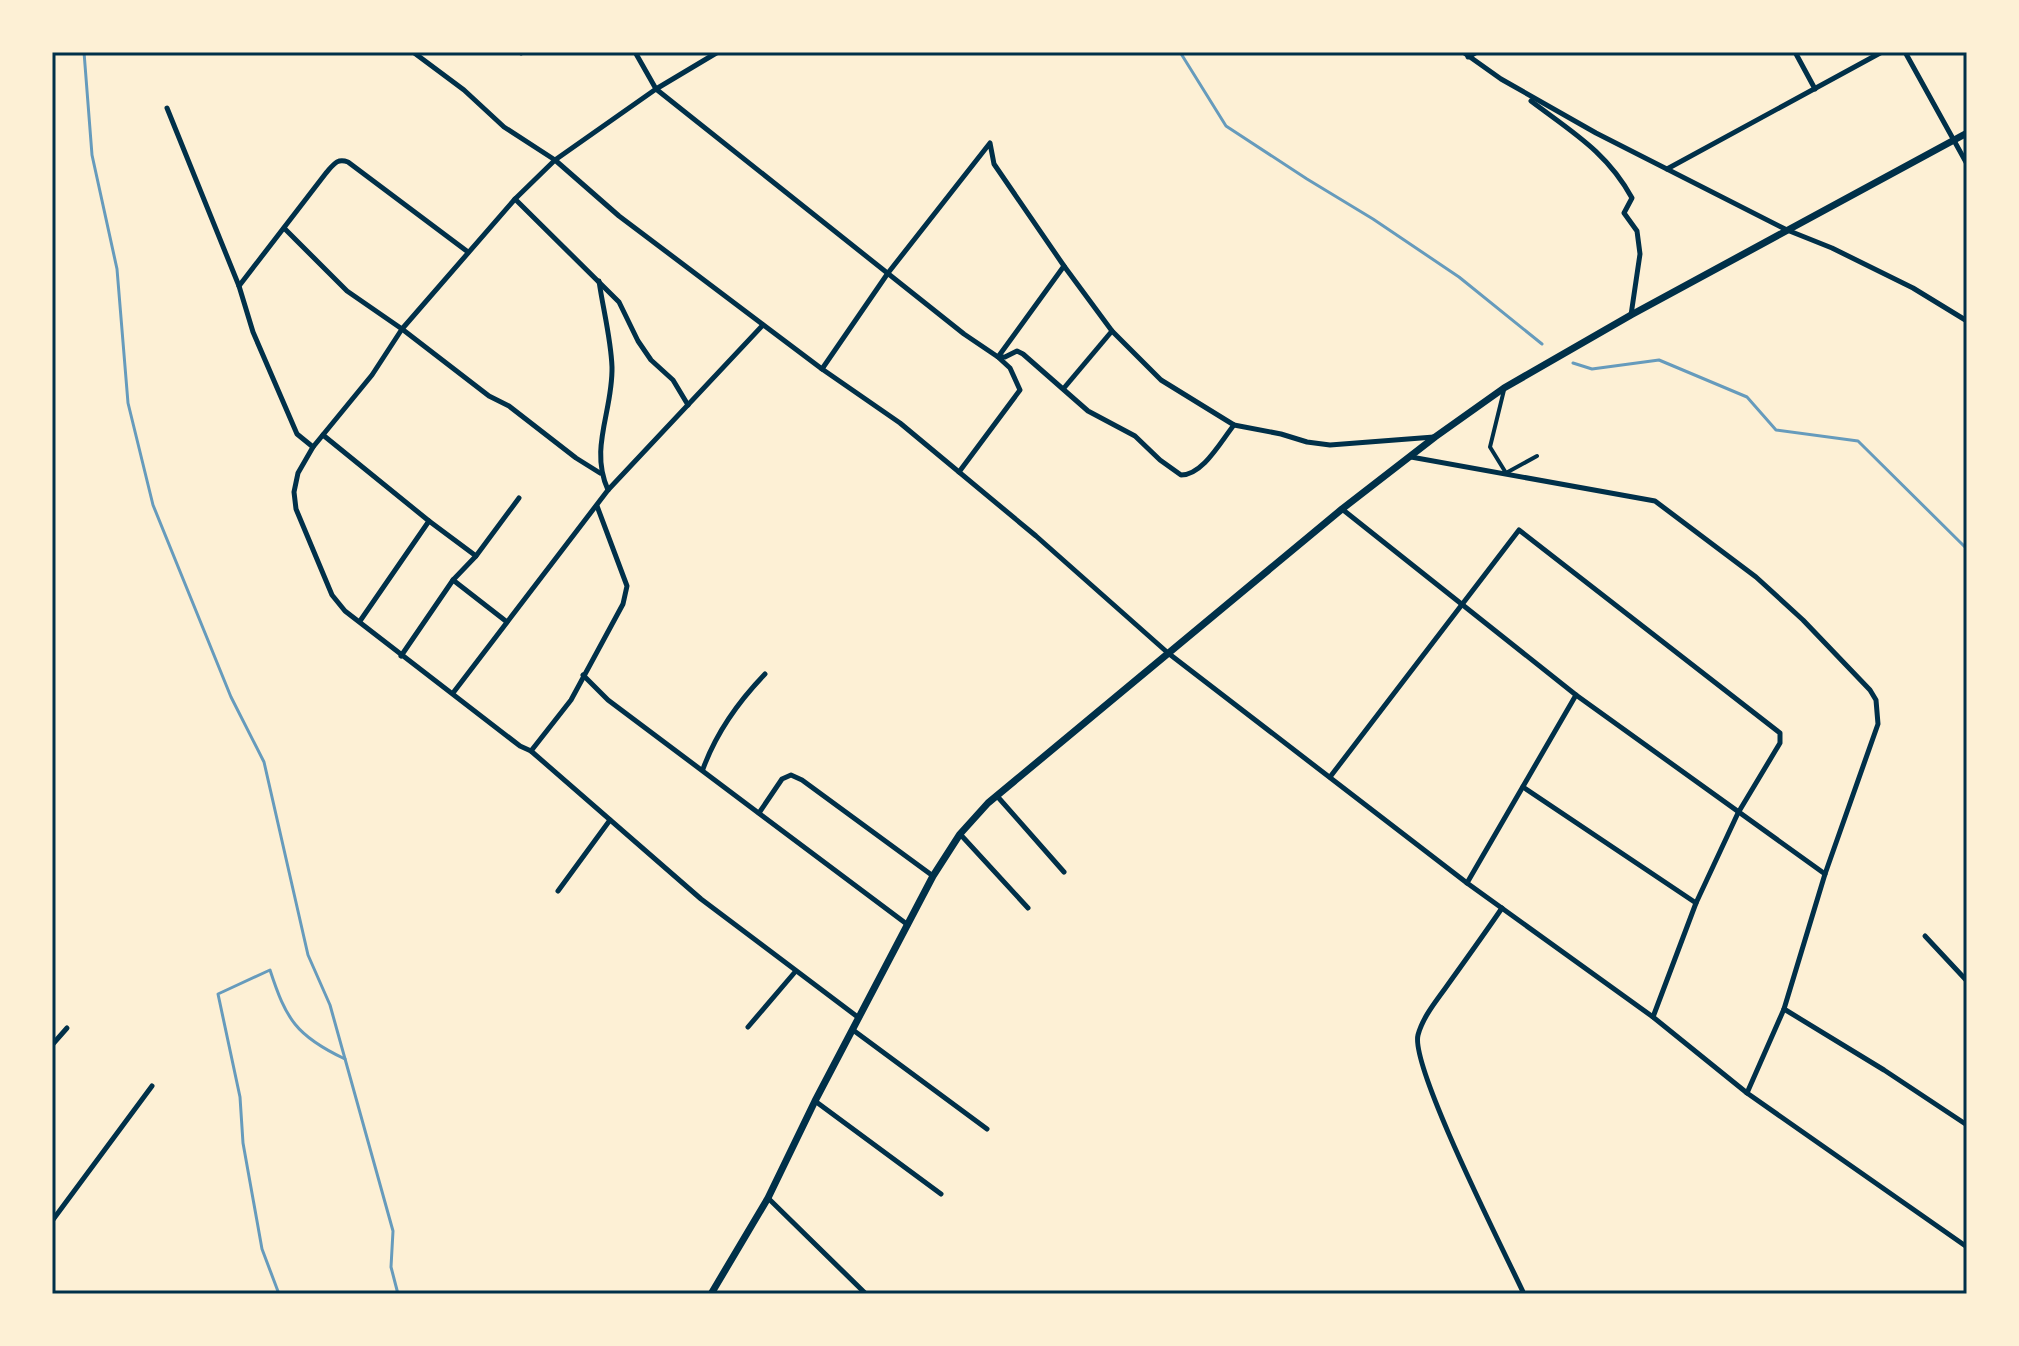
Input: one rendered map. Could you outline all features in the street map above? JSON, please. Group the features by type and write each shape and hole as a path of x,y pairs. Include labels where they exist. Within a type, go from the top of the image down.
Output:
{"street":[{"path":"413,52 464,90 504,127 555,160 619,216 822,369 900,423 1036,536 1168,653 1467,883 1653,1017 1747,1093 1967,1247"},
{"path":"635,52 656,89 1010,368 1020,390 959,472"},
{"path":"718,52 656,89 555,160 515,199 402,329 372,375 313,447 298,473 294,492 296,509 334,598 345,611 520,746 531,751 701,899 859,1018"},
{"path":"1465,54 1477,52"},
{"path":"1795,52 1815,89"},
{"path":"1667,169 1882,52"},
{"path":"1905,52 1967,164"},
{"path":"1465,54 1605,157 1618,173 1632,198 1624,213 1637,231 1640,264 1631,315"},
{"path":"1510,85 1787,230 1832,248 1913,288 1967,321"},
{"path":"167,108 239,286 253,332 297,434 313,447"},
{"path":"711,1294 768,1198 815,1101 933,876 960,834 997,796 1342,509 1504,388 1631,315 1967,133"},
{"path":"822,369 888,273 990,143 994,164 1064,266 1112,331 1161,380 1234,425 1319,444 1435,437"},
{"path":"239,286 326,173 342,160 468,252"},
{"path":"515,199 619,302 638,341 651,360 673,380 688,405"},
{"path":"284,228 332,279 366,306 600,473"},
{"path":"998,357 1064,266"},
{"path":"598,280 612,366 610,397 601,436 600,473 608,490"},
{"path":"453,693 608,490 763,325"},
{"path":"1064,388 1112,331"},
{"path":"998,357 1017,351 1088,411 1135,436 1181,475 1193,472 1203,463 1234,425"},
{"path":"1504,388 1490,447 1506,473 1537,456"},
{"path":"323,435 476,556"},
{"path":"1410,456 1655,501 1756,577 1803,620 1876,700 1878,724 1825,874 1784,1009 1747,1093"},
{"path":"401,656 453,580 476,556 519,498"},
{"path":"531,751 571,700 619,615 627,586 597,505"},
{"path":"1342,509 1576,695 1825,874"},
{"path":"360,621 429,521"},
{"path":"1330,777 1519,530 1780,733 1780,743 1738,813 1696,903 1653,1017"},
{"path":"453,580 507,622"},
{"path":"703,769 718,733 765,674"},
{"path":"583,675 608,700 908,926"},
{"path":"1467,883 1576,695"},
{"path":"759,813 782,779 791,775 933,876"},
{"path":"1523,787 1696,903"},
{"path":"997,796 1064,872"},
{"path":"558,891 610,820"},
{"path":"960,834 1028,908"},
{"path":"1502,908 1429,1012 1417,1038 1417,1053 1450,1135 1524,1294"},
{"path":"1925,936 1967,981"},
{"path":"748,1027 795,972"},
{"path":"1784,1009 1967,1125"},
{"path":"52,1045 67,1028"},
{"path":"853,1030 987,1129"},
{"path":"52,1221 152,1086"},
{"path":"815,1101 941,1194"},
{"path":"768,1198 866,1294"}],"waterway":[{"path":"84,52 92,155 117,269 128,403 153,505 231,697 264,762 308,955 330,1005 393,1231 391,1267 398,1294"},
{"path":"1180,52 1226,126 1459,277 1542,344"},
{"path":"1573,363 1592,369 1659,360 1747,397 1776,430 1858,441 1967,549"},
{"path":"279,1294 262,1249 243,1143 240,1097 218,994 270,970 295,1024 315,1042 345,1059"}]}
